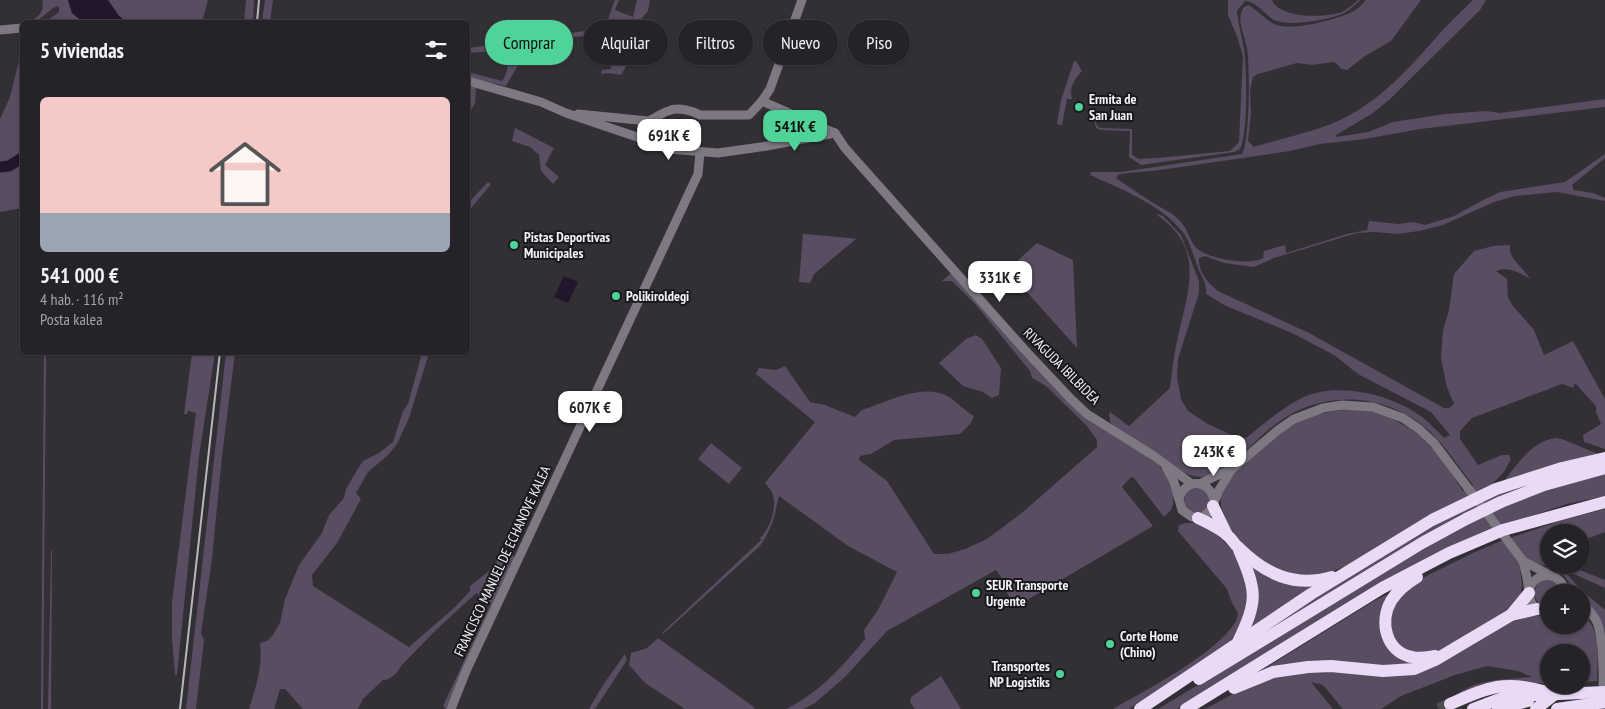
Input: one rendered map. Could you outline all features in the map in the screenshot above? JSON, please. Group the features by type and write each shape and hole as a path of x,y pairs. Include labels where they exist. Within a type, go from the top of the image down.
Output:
{"highway":[{"path":"1140,709 1238,642 1432,520 1496,489 1562,468 1605,458"},
{"path":"1150,709 1466,519 1501,502 1544,485 1605,468"},
{"path":"1186,709 1382,588 1449,553 1503,530 1605,502"},
{"path":"1213,503 1227,535 1238,548 1270,572 1282,577 1309,581 1324,579 1347,572"},
{"path":"1198,518 1227,535"},
{"path":"1238,548 1249,572 1253,594 1250,619 1238,642"},
{"path":"1444,654 1414,658 1402,653 1396,649 1388,638 1384,618 1395,595 1449,553"},
{"path":"1511,615 1529,592"},
{"path":"1200,700 1217,696 1252,680 1288,669 1308,666 1331,666 1401,671 1425,665 1511,615 1540,610"},
{"path":"1590,690 1605,688"},
{"path":"1590,693 1605,692"},
{"path":"1454,707 1511,693 1540,694"},
{"path":"1473,709 1502,698 1555,694"},
{"path":"1483,709 1512,700 1555,694"},
{"path":"1498,709 1555,694"},
{"path":"1512,709 1555,694"},
{"path":"1519,709 1555,694"},
{"path":"1528,709 1555,694"},
{"path":"1536,709 1555,694"},
{"path":"1558,708 1605,702"},
{"path":"1558,708 1604,708"}],"street":[{"path":"566,113 648,121 675,109 694,112 700,115 749,115 770,89 802,0"},
{"path":"0,30 20,28"},
{"path":"470,83 541,102 566,113 668,149 718,153 835,133"},
{"path":"762,101 835,133"},
{"name":"RIVAGUDA IBILBIDEA","path":"835,133 845,148 1070,398 1088,414 1195,484"},
{"name":"FRANCISCO MANUEL DE ECHANOVE KALEA","path":"451,709 470,662 698,174 700,152"},
{"path":"1179,498 1186,487 1216,478 1232,469 1294,419 1323,408 1342,405 1374,407 1403,418 1434,443 1523,561 1559,580 1562,584"},
{"path":"1166,466 1174,482 1182,510 1192,517 1198,518 1207,514 1232,469"},
{"path":"1195,484 1209,489 1213,503"},
{"path":"1523,561 1530,601 1540,608"},
{"path":"1529,592 1534,580 1538,577 1550,575"},
{"path":"1590,616 1598,626 1602,648 1604,708"}],"shaded area":[{"path":"42,0 68,0 72,13 81,20 48,20 59,12 59,6 53,8 38,20 33,20 42,11"},
{"path":"68,0 108,0 119,16 124,20 81,20 72,13"},
{"path":"108,0 208,0 203,20 124,20 119,16"},
{"path":"246,0 254,0 253,20 244,20"},
{"path":"265,0 273,0 270,20 262,20"},
{"path":"615,0 619,0 615,10 633,17 637,0 650,0 648,11 641,20 607,20"},
{"path":"1228,0 1272,0 1284,11 1314,16 1342,12 1360,0 1342,14 1298,23 1274,20 1257,6 1245,1 1237,11 1246,70 1246,116 1243,141 1240,149 1234,152 1141,165 1129,157 1130,131 1101,130 1096,128 1090,99 1097,126 1101,128 1132,129 1132,155 1139,159 1230,151 1239,142 1243,57 1228,15"},
{"path":"1366,0 1421,0 1391,41 1365,56 1347,70 1342,69 1334,62 1312,65 1297,63 1253,77 1250,90 1251,114 1248,141 1254,147 1328,125 1368,104 1394,82 1473,0 1486,0 1480,10 1389,100 1373,113 1336,135 1336,137 1368,132 1393,122 1445,114 1486,111 1500,113 1605,99 1605,107 1420,129 1365,139 1320,144 1290,151 1160,170 1119,174 1116,178 1170,212 1181,222 1194,245 1199,250 1227,260 1248,261 1263,258 1264,251 1285,245 1286,253 1347,234 1367,230 1369,221 1398,224 1414,222 1425,225 1454,216 1500,192 1565,182 1605,154 1605,158 1572,185 1574,190 1593,193 1605,198 1605,201 1557,192 1515,196 1494,202 1443,225 1398,234 1357,233 1274,258 1254,267 1224,263 1205,256 1199,258 1199,263 1205,278 1220,292 1309,333 1444,408 1449,408 1454,404 1447,387 1441,359 1443,330 1449,310 1454,274 1474,251 1493,246 1510,245 1511,255 1530,279 1505,269 1496,271 1507,279 1508,298 1534,330 1544,355 1573,341 1605,399 1605,449 1584,442 1583,435 1601,424 1596,412 1596,406 1575,383 1573,388 1562,384 1472,418 1460,431 1460,439 1478,465 1502,455 1509,455 1511,459 1504,472 1492,484 1347,566 1313,577 1280,572 1251,552 1231,531 1221,507 1221,494 1235,472 1278,435 1307,416 1347,409 1372,411 1389,417 1420,436 1439,455 1463,491 1473,485 1446,449 1427,429 1410,417 1392,408 1373,402 1353,399 1332,400 1294,413 1268,430 1225,468 1203,477 1192,476 1181,471 1111,424 1110,412 1129,426 1170,388 1175,349 1186,301 1190,270 1188,255 1182,241 1157,214 1163,216 1181,235 1199,281 1199,293 1178,359 1177,377 1181,399 1188,411 1208,424 1238,438 1246,438 1282,410 1306,396 1335,390 1350,391 1366,393 1397,402 1422,417 1444,438 1450,435 1431,412 1358,374 1334,355 1292,333 1226,306 1206,294 1204,282 1189,242 1173,221 1139,198 1090,175 1091,172 1121,172 1242,154 1247,135 1249,102 1248,57 1240,22 1241,12 1244,7 1248,5 1277,25 1294,26 1328,21 1356,10"},
{"path":"583,31 583,36 573,37 573,33"},
{"path":"485,46 485,52 470,53 470,48"},
{"path":"20,57 20,208 0,212 0,119 10,97"},
{"path":"1074,61 1076,61 1082,71 1073,84 1071,91 1072,99 1067,99 1062,125 1057,124 1061,100"},
{"path":"508,65 518,65 506,86 470,78 470,73 502,81 507,72"},
{"path":"611,65 627,65 621,75 601,74 602,70 611,69"},
{"path":"470,85 476,87 475,103 470,112"},
{"path":"515,128 554,148 545,165 559,177 553,184 541,171 539,155 530,147 512,141"},
{"path":"488,182 491,184 470,210 470,201"},
{"path":"803,234 856,239 814,274 810,283 799,282"},
{"path":"1037,243 1073,260 1077,348 1007,270"},
{"path":"952,272 1059,393 1159,465 1172,491 1172,508 1164,517 1134,478 1131,477 1122,487 1153,526 1015,607 996,570 887,631 844,678 815,703 804,709 786,709 798,703 819,687 839,669 865,639 864,630 878,610 897,572 848,546 779,496 770,527 760,546 662,633 761,540 760,538 770,523 774,504 774,498 765,483 815,422 756,374 759,368 776,370 785,366 810,402 825,405 855,417 862,410 917,392 939,393 949,397 974,416 971,423 960,434 894,440 871,454 860,456 859,460 887,481 934,554 948,554 987,539 1023,512 1097,447 1097,440 1087,426 1046,386 1032,378 1030,371 976,305 952,281 942,281"},
{"path":"564,276 578,282 568,303 554,297"},
{"path":"976,335 982,339 1001,368 999,395 992,398 983,392 963,386 939,363 966,339"},
{"path":"44,355 46,355 43,709 41,709"},
{"path":"192,355 215,355 199,456 177,675 175,675 172,639 172,602 196,413 188,411 187,414 184,414"},
{"path":"226,355 235,355 212,559 201,633 204,640 196,709 186,709"},
{"path":"421,355 428,355 409,418 397,444 387,456 368,472 356,493 361,499 337,543 312,575 313,586 409,647 454,608 470,591 470,586 497,565 496,557 500,559 510,552 514,557 514,562 446,709 443,706 491,603 476,593 434,632 394,675 389,679 383,680 363,699 358,709 303,709 285,689 280,689 274,709 249,709 260,668 260,643 267,641 273,635 280,623 285,599 299,565 322,533 329,515 344,498 346,489 363,461 379,453 393,442 403,411 408,404"},
{"path":"1556,438 1601,455 1503,482 1532,448 1547,440"},
{"path":"711,443 742,468 729,484 698,459"},
{"path":"1605,473 1605,496 1567,504 1522,519 1358,598 1177,709 1158,709 1461,526 1538,492"},
{"path":"1197,488 1206,492 1210,501 1206,510 1197,514 1188,510 1184,501 1188,492"},
{"path":"1518,488 1458,516 1262,633 1311,597 1487,495"},
{"path":"1605,509 1605,532 1590,538 1590,524 1551,524"},
{"path":"1196,523 1211,529 1236,553 1250,592 1241,627 1231,641 1209,659 1129,709 1113,709 1179,671 1212,647 1235,623 1238,613 1227,589 1178,531 1179,525"},
{"path":"1540,528 1540,564 1527,558 1519,563 1522,583 1521,593 1517,602 1498,617 1436,652 1417,654 1398,645 1389,627 1392,606 1409,587 1430,574 1501,541"},
{"path":"52,549 51,709 48,709 51,551"},
{"path":"1249,562 1318,583 1248,632"},
{"path":"1562,574 1567,574 1576,584 1569,584"},
{"path":"1574,574 1590,574 1605,580 1605,588"},
{"path":"1546,579 1552,580 1557,584 1540,584 1540,604 1534,594 1538,583"},
{"path":"1392,592 1383,633 1415,661 1404,668 1264,669 1374,601"},
{"path":"1590,597 1605,610 1605,644 1599,617 1590,606"},
{"path":"1530,615 1540,616 1540,634 1590,634 1590,623 1596,635 1598,653 1597,681 1590,681 1590,644 1540,644 1540,683 1532,683 1455,697 1462,691 1480,683 1532,677 1518,671 1487,666 1455,675 1401,696 1381,709 1343,709 1323,685 1311,682 1333,709 1205,709 1248,686 1276,676 1305,670 1408,673 1508,622"},
{"path":"658,638 755,709 685,709 645,683 629,665 631,653 647,648"},
{"path":"625,654 627,660 595,709 589,709 603,685"},
{"path":"941,676 961,709 915,709 910,702 911,697"}],"waterway":[{"path":"0,167 9,166 20,159"}],"tunnel":[{"path":"1439,709 1450,704"}],"railway":[{"path":"257,20 259,0"},
{"path":"180,709 220,355"}],"place":[{"name":"Ermita de San Juan","path":"1079,107"},
{"name":"Pistas Deportivas Municipales","path":"514,245"},
{"name":"Polikiroldegi","path":"616,296"},
{"name":"SEUR Transporte Urgente","path":"976,593"},
{"name":"Corte Home (Chino)","path":"1110,644"},
{"name":"Transportes NP Logistiks","path":"1060,674"}]}
